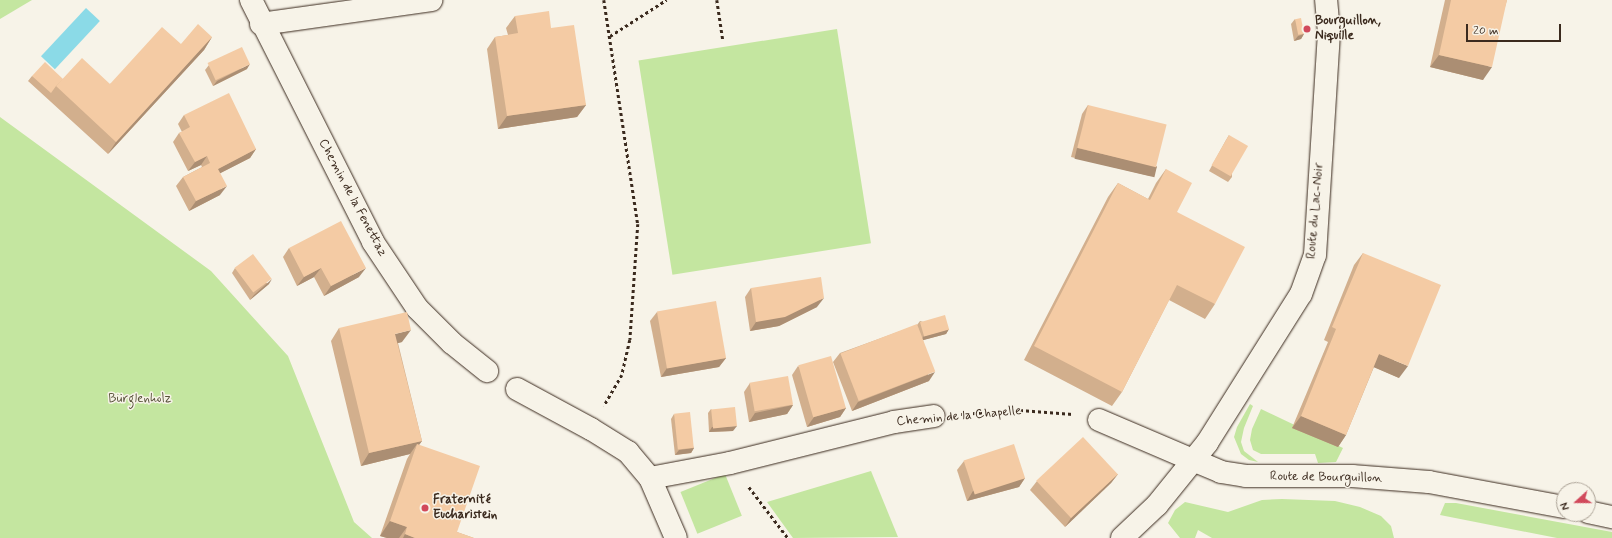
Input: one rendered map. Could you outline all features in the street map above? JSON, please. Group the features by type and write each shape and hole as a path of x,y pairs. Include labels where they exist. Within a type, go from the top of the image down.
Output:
{"street":[{"name":"Chemin de la Fenettaz","path":"251,0 261,24 373,242 417,308 452,343 487,371"},
{"path":"261,24 431,0"},
{"name":"Route du Lac-Noir","path":"1193,460 1224,418 1295,305 1315,255 1329,33 1326,0"},
{"path":"517,389 592,429 628,452 650,478 676,538"},
{"name":"Chemin de la Chapelle","path":"650,478 730,463 894,422 934,416"},
{"path":"1099,420 1193,460 1157,505 1122,538"},
{"name":"Route de Bourguillon","path":"1193,460 1221,472 1246,476 1352,476 1429,482 1556,506"},
{"path":"1596,514 1612,517"}],"path":[{"path":"592,429 622,375 630,340 638,224 604,0"},
{"path":"610,36 666,0"},
{"path":"717,0 723,40"},
{"name":"Chemin de la Chapelle","path":"934,416 1020,410 1063,412 1099,420"},
{"path":"730,463 788,538"}],"green space":[{"path":"0,0 32,0 0,19"},
{"path":"837,29 871,243 672,275 638,60"},
{"name":"Bürglenholz","path":"0,117 211,271 288,356 354,522 372,538 0,538"},
{"path":"1250,404 1253,406 1244,428 1241,442 1244,451 1258,462 1249,460 1241,454 1234,437 1237,427"},
{"path":"1261,409 1343,448 1336,462 1318,463 1315,454 1261,454 1253,450 1250,440 1252,429"},
{"path":"871,471 898,537 793,538 767,502"},
{"path":"725,474 742,516 697,534 680,492"},
{"path":"1282,499 1335,501 1360,507 1381,516 1391,526 1394,538 1212,538 1198,530 1195,538 1180,538 1168,523 1175,510 1185,502 1228,512 1262,500"},
{"path":"1445,503 1456,503 1612,532 1612,538 1557,538 1440,515"}],"water":[{"path":"86,8 100,21 55,69 41,56"}],"building":[{"path":"1451,0 1507,0 1492,67 1439,55"},
{"path":"549,11 551,28 574,25 586,105 507,116 495,37 518,33 515,16"},
{"path":"1301,18 1304,34 1298,35 1295,19"},
{"path":"198,24 212,37 116,142 56,86 82,58 110,84 162,27 181,44"},
{"path":"242,47 250,64 216,80 208,63"},
{"path":"45,62 63,79 51,93 32,76"},
{"path":"229,93 256,149 218,169 227,186 196,201 183,177 210,163 207,156 195,162 179,133 190,127 184,115"},
{"path":"1088,105 1167,125 1156,167 1077,148"},
{"path":"1229,135 1248,146 1231,176 1212,165"},
{"path":"1166,169 1192,183 1177,212 1245,247 1215,304 1177,285 1122,392 1034,346 1118,183 1150,200"},
{"path":"341,221 366,268 331,286 321,268 304,277 289,248"},
{"path":"1363,253 1441,285 1408,366 1379,354 1346,435 1301,416 1336,329 1332,327"},
{"path":"253,254 272,279 253,293 235,268"},
{"path":"821,277 824,298 785,317 756,322 751,288"},
{"path":"716,301 726,358 667,369 657,311"},
{"path":"407,312 411,330 395,334 422,441 369,453 339,328"},
{"path":"945,315 949,329 924,337 920,322"},
{"path":"917,324 935,372 859,401 840,353"},
{"path":"831,356 846,408 813,417 798,365"},
{"path":"788,376 793,405 755,411 750,383"},
{"path":"735,407 737,426 713,428 711,410"},
{"path":"690,412 694,448 678,449 674,414"},
{"path":"1083,437 1118,474 1071,518 1036,481"},
{"name":"Fraternité Eucharistein","path":"417,444 480,466 457,532 474,538 415,538 405,534 407,527 390,521"},
{"path":"1014,444 1025,478 975,495 964,460"}],"place":[{"name":"Bourguillon, Niquille","path":"1307,29"},
{"name":"Fraternité Eucharistein","path":"425,508"}]}
